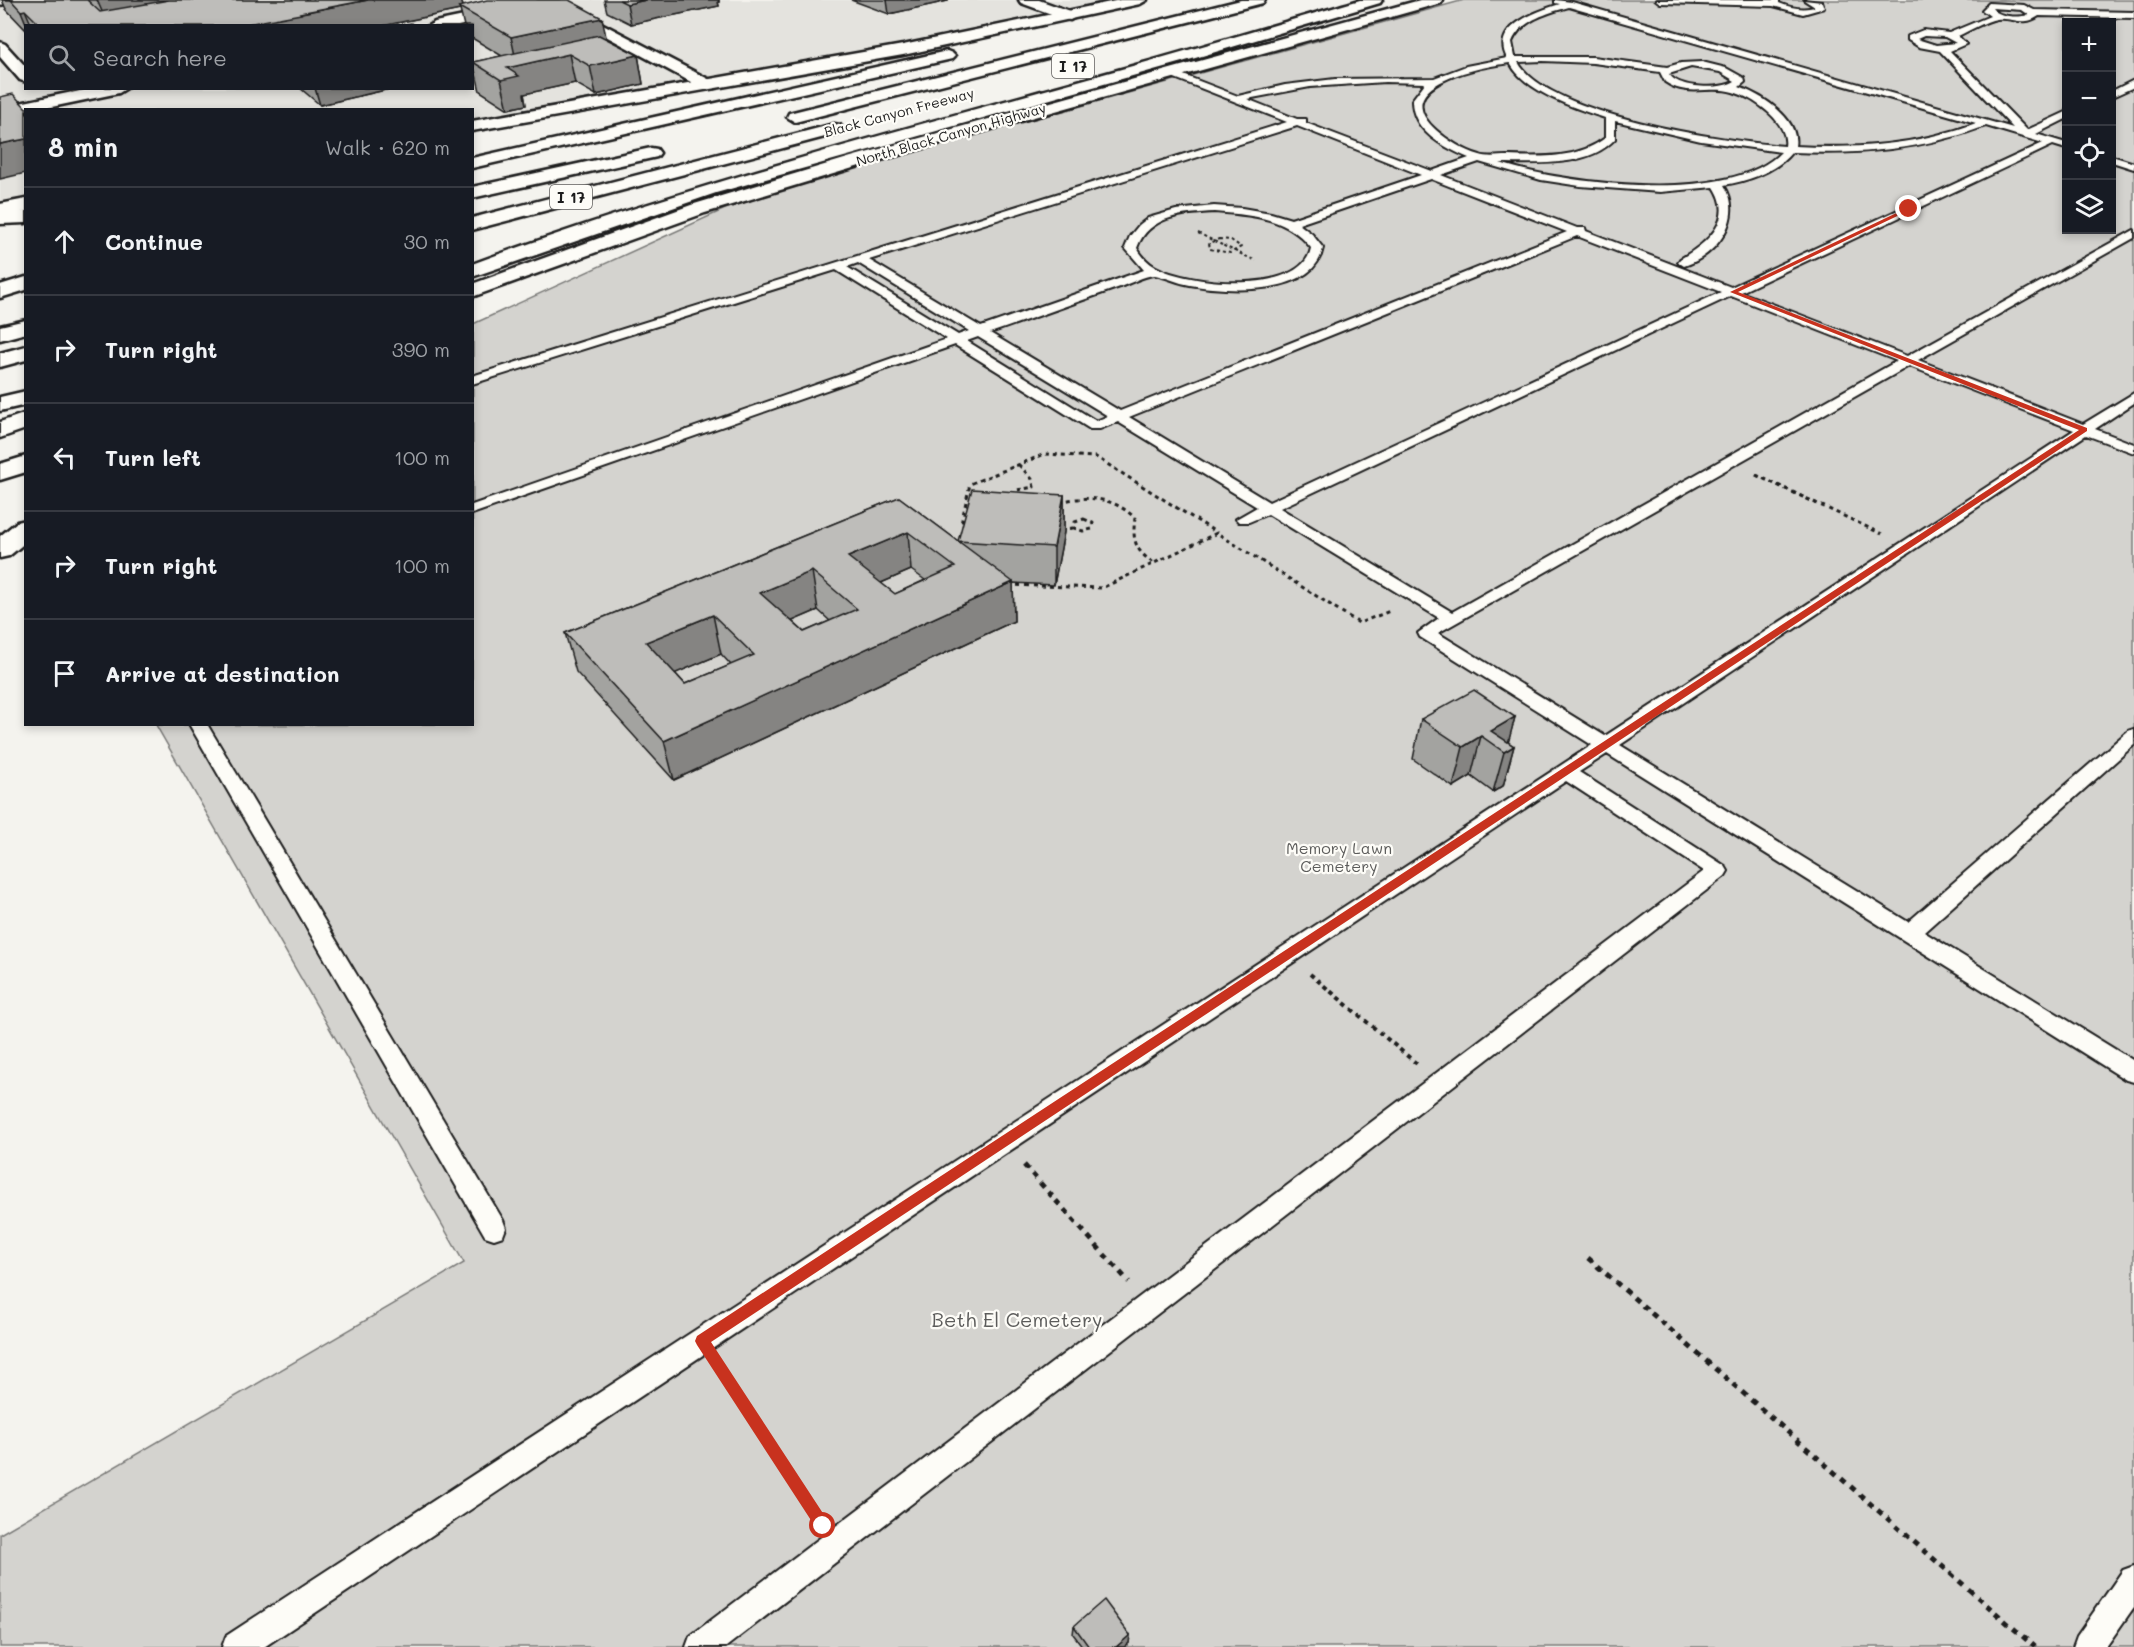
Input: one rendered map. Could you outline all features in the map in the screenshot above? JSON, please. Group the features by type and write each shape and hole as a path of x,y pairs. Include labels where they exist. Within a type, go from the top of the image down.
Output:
{"main road":[{"path":"1026,0 1070,16"},
{"name":"Black Canyon Freeway","path":"781,120 1258,0"},
{"path":"1279,12 1325,0"},
{"path":"474,253 630,202 887,137 1132,71 1375,0"},
{"name":"North Black Canyon Highway","path":"474,290 698,209 857,161 1436,0"},
{"path":"445,24 526,8 548,1 708,85"},
{"path":"474,126 708,85 1070,16 1144,5"},
{"path":"474,163 969,51 1144,5"},
{"path":"0,48 24,74"},
{"path":"497,140 874,67 969,51"},
{"path":"38,90 52,106"},
{"path":"35,108 52,106 112,90"},
{"path":"0,112 24,109"},
{"name":"Black Canyon Freeway","path":"474,223 845,126"},
{"name":"I 17","path":"474,200 671,148"},
{"path":"474,193 651,153"},
{"path":"474,270 752,171"},
{"path":"474,234 590,192"},
{"path":"0,210 24,205"},
{"path":"0,218 24,217"},
{"path":"0,292 24,284"},
{"path":"0,310 24,304"},
{"path":"0,333 24,327"},
{"path":"0,360 24,353"},
{"path":"0,404 24,398"},
{"path":"0,431 24,421"},
{"path":"0,473 24,464"},
{"path":"0,550 24,530"}],"lane":[{"path":"1555,0 2062,145"},
{"path":"1660,0 1775,2 1798,11 1820,8 1818,4 1809,0"},
{"path":"1569,4 1543,12 1524,22 1511,33 1506,46 1510,60 1522,75 1544,90 1610,118 1665,132 1726,142 1790,148 1862,149 1909,146 1958,135 1986,123"},
{"path":"2033,13 2033,17 2029,18 1998,16 1988,12 1986,8 2009,6 2033,13 2134,15"},
{"path":"1949,36 1998,16"},
{"path":"1923,33 1949,36 1959,40 1962,44 1942,48 1925,45 1911,38 1923,33"},
{"path":"1942,48 2026,135"},
{"path":"1667,70 1665,76 1668,80 1682,86 1713,90 1731,88 1740,82 1739,78 1716,68 1682,66 1667,70 1588,59 1510,60 1463,69 1434,81 1421,92 1415,104 1418,118 1430,132 1478,159 1522,172 1595,185 1680,187 1717,183 1758,172 1778,161 1790,148 1790,134 1781,118 1762,104 1731,88"},
{"path":"1178,71 1313,118 1746,286"},
{"path":"1178,71 1237,99 2134,449"},
{"path":"1237,99 1334,82 1392,78 1434,81"},
{"path":"2116,92 2134,83"},
{"path":"2026,135 2062,117"},
{"path":"474,379 1313,118"},
{"path":"1291,223 1478,159 1538,160 1570,157 1596,150 1610,139 1610,118"},
{"path":"1244,519 2052,142"},
{"path":"2116,160 2134,166"},
{"path":"1684,262 1705,250 1720,233 1727,214 1725,195 1717,183"},
{"path":"1242,210 1268,215 1291,223 1309,235 1313,241 1317,248 1314,261 1300,273 1277,282 1246,286 1212,286 1180,280 1154,271 1138,260 1131,248 1133,236 1144,225 1162,217 1186,211 1242,210"},
{"path":"839,267 1095,426 1591,226"},
{"path":"2134,233 1426,633 2134,1073"},
{"path":"861,260 1452,618"},
{"path":"474,509 1154,271"},
{"path":"237,1647 2134,397"},
{"path":"199,726 494,1228"},
{"path":"1909,933 2134,735"},
{"path":"701,1647 1718,871 1565,772"},
{"path":"2088,1647 2134,1581"}],"path":[{"path":"1213,240 1231,240 1241,247 1230,252 1215,251 1208,246 1213,240"},
{"path":"964,535 966,525 961,524 970,484 1045,454 1096,457 1359,623 1390,610"},
{"path":"1728,462 1816,503 1813,506"},
{"path":"1728,462 1907,546"},
{"path":"1015,501 1011,495 1017,490 1034,487 1032,479 1019,464"},
{"path":"1056,503 1071,499 1098,498 1110,500 1127,509 1135,518 1133,546 1137,552 1154,563"},
{"path":"1056,528 1074,528 1083,531 1094,526 1090,520 1084,519 1075,522 1074,528"},
{"path":"962,521 973,522"},
{"path":"1000,584 1101,588 1217,533"},
{"path":"1287,955 1440,1084"},
{"path":"1003,1142 1149,1305"},
{"path":"1588,1258 2035,1647"},
{"path":"702,1341 835,1545"}],"shaded area":[{"path":"24,0 1126,0 909,45 474,123 474,108 24,108 24,202 0,207 0,4"}],"green space":[{"name":"Memory Lawn Cemetery","path":"1464,0 2134,0 2134,1647 0,1647 0,1534 464,1263 157,726 474,726 474,324 725,209 810,181"}],"building":[{"path":"11,0 87,0 100,12 169,0 368,0 247,24 39,24 25,10 21,11"},
{"path":"487,0 569,0 602,18 511,37 459,7"},
{"path":"619,0 646,0 627,4"},
{"path":"599,35 638,55 590,66 569,54 507,68 519,76 501,80 474,62"},
{"path":"13,94 26,108 24,108 24,139 0,144 0,97"},
{"path":"972,489 1064,495 1054,547 958,541"},
{"path":"899,497 1013,582 664,741 565,633","holes":["908,532 955,567 895,594 848,557","812,571 857,609 804,632 760,593","713,615 754,655 685,684 646,642"]},
{"path":"1474,690 1515,717 1491,731 1514,746 1504,752 1481,736 1463,747 1421,719"},
{"path":"1104,1600 1130,1635 1116,1647 1089,1647 1074,1626"}],"route":[{"path":"823,1526 702,1341 2084,429 1733,292 1909,209"}],"park label":[{"name":"Beth El Cemetery","path":"1017,1319"}]}
